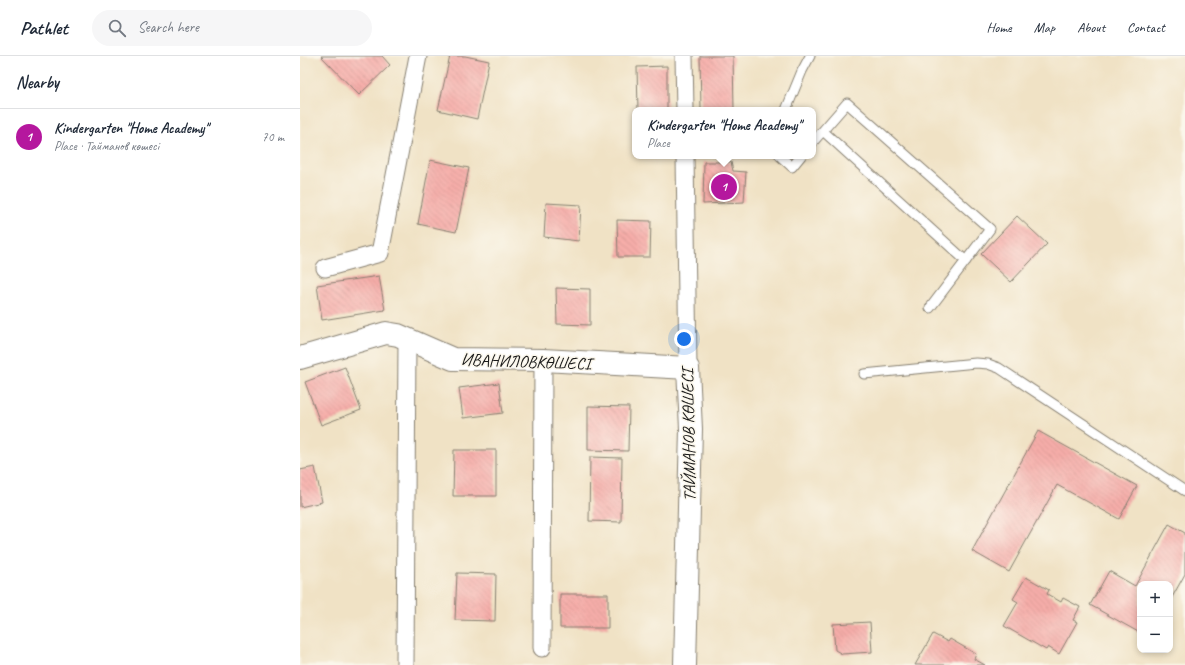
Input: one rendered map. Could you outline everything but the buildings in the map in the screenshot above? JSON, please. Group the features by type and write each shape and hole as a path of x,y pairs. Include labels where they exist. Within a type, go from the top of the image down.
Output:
{"street":[{"path":"325,268 380,253 418,56"},
{"path":"684,56 685,107"},
{"name":"ТАЙМАНОВ КӨШЕСІ","path":"685,159 688,368 691,430 685,665"},
{"name":"ИВАНИЛОВКӨШЕСІ","path":"300,358 386,333 453,359 543,360 688,368"},
{"path":"405,665 407,340"},
{"path":"542,648 543,360"}],"lane":[{"path":"787,107 810,56"},
{"path":"816,139 847,103 990,229 930,308"},
{"path":"823,131 966,260"},
{"path":"783,159 792,167 799,159"},
{"path":"864,374 976,363 988,364 999,368 1185,491"}],"place":[{"name":"Kindergarten \"Home Academy\"","path":"724,187"}]}
